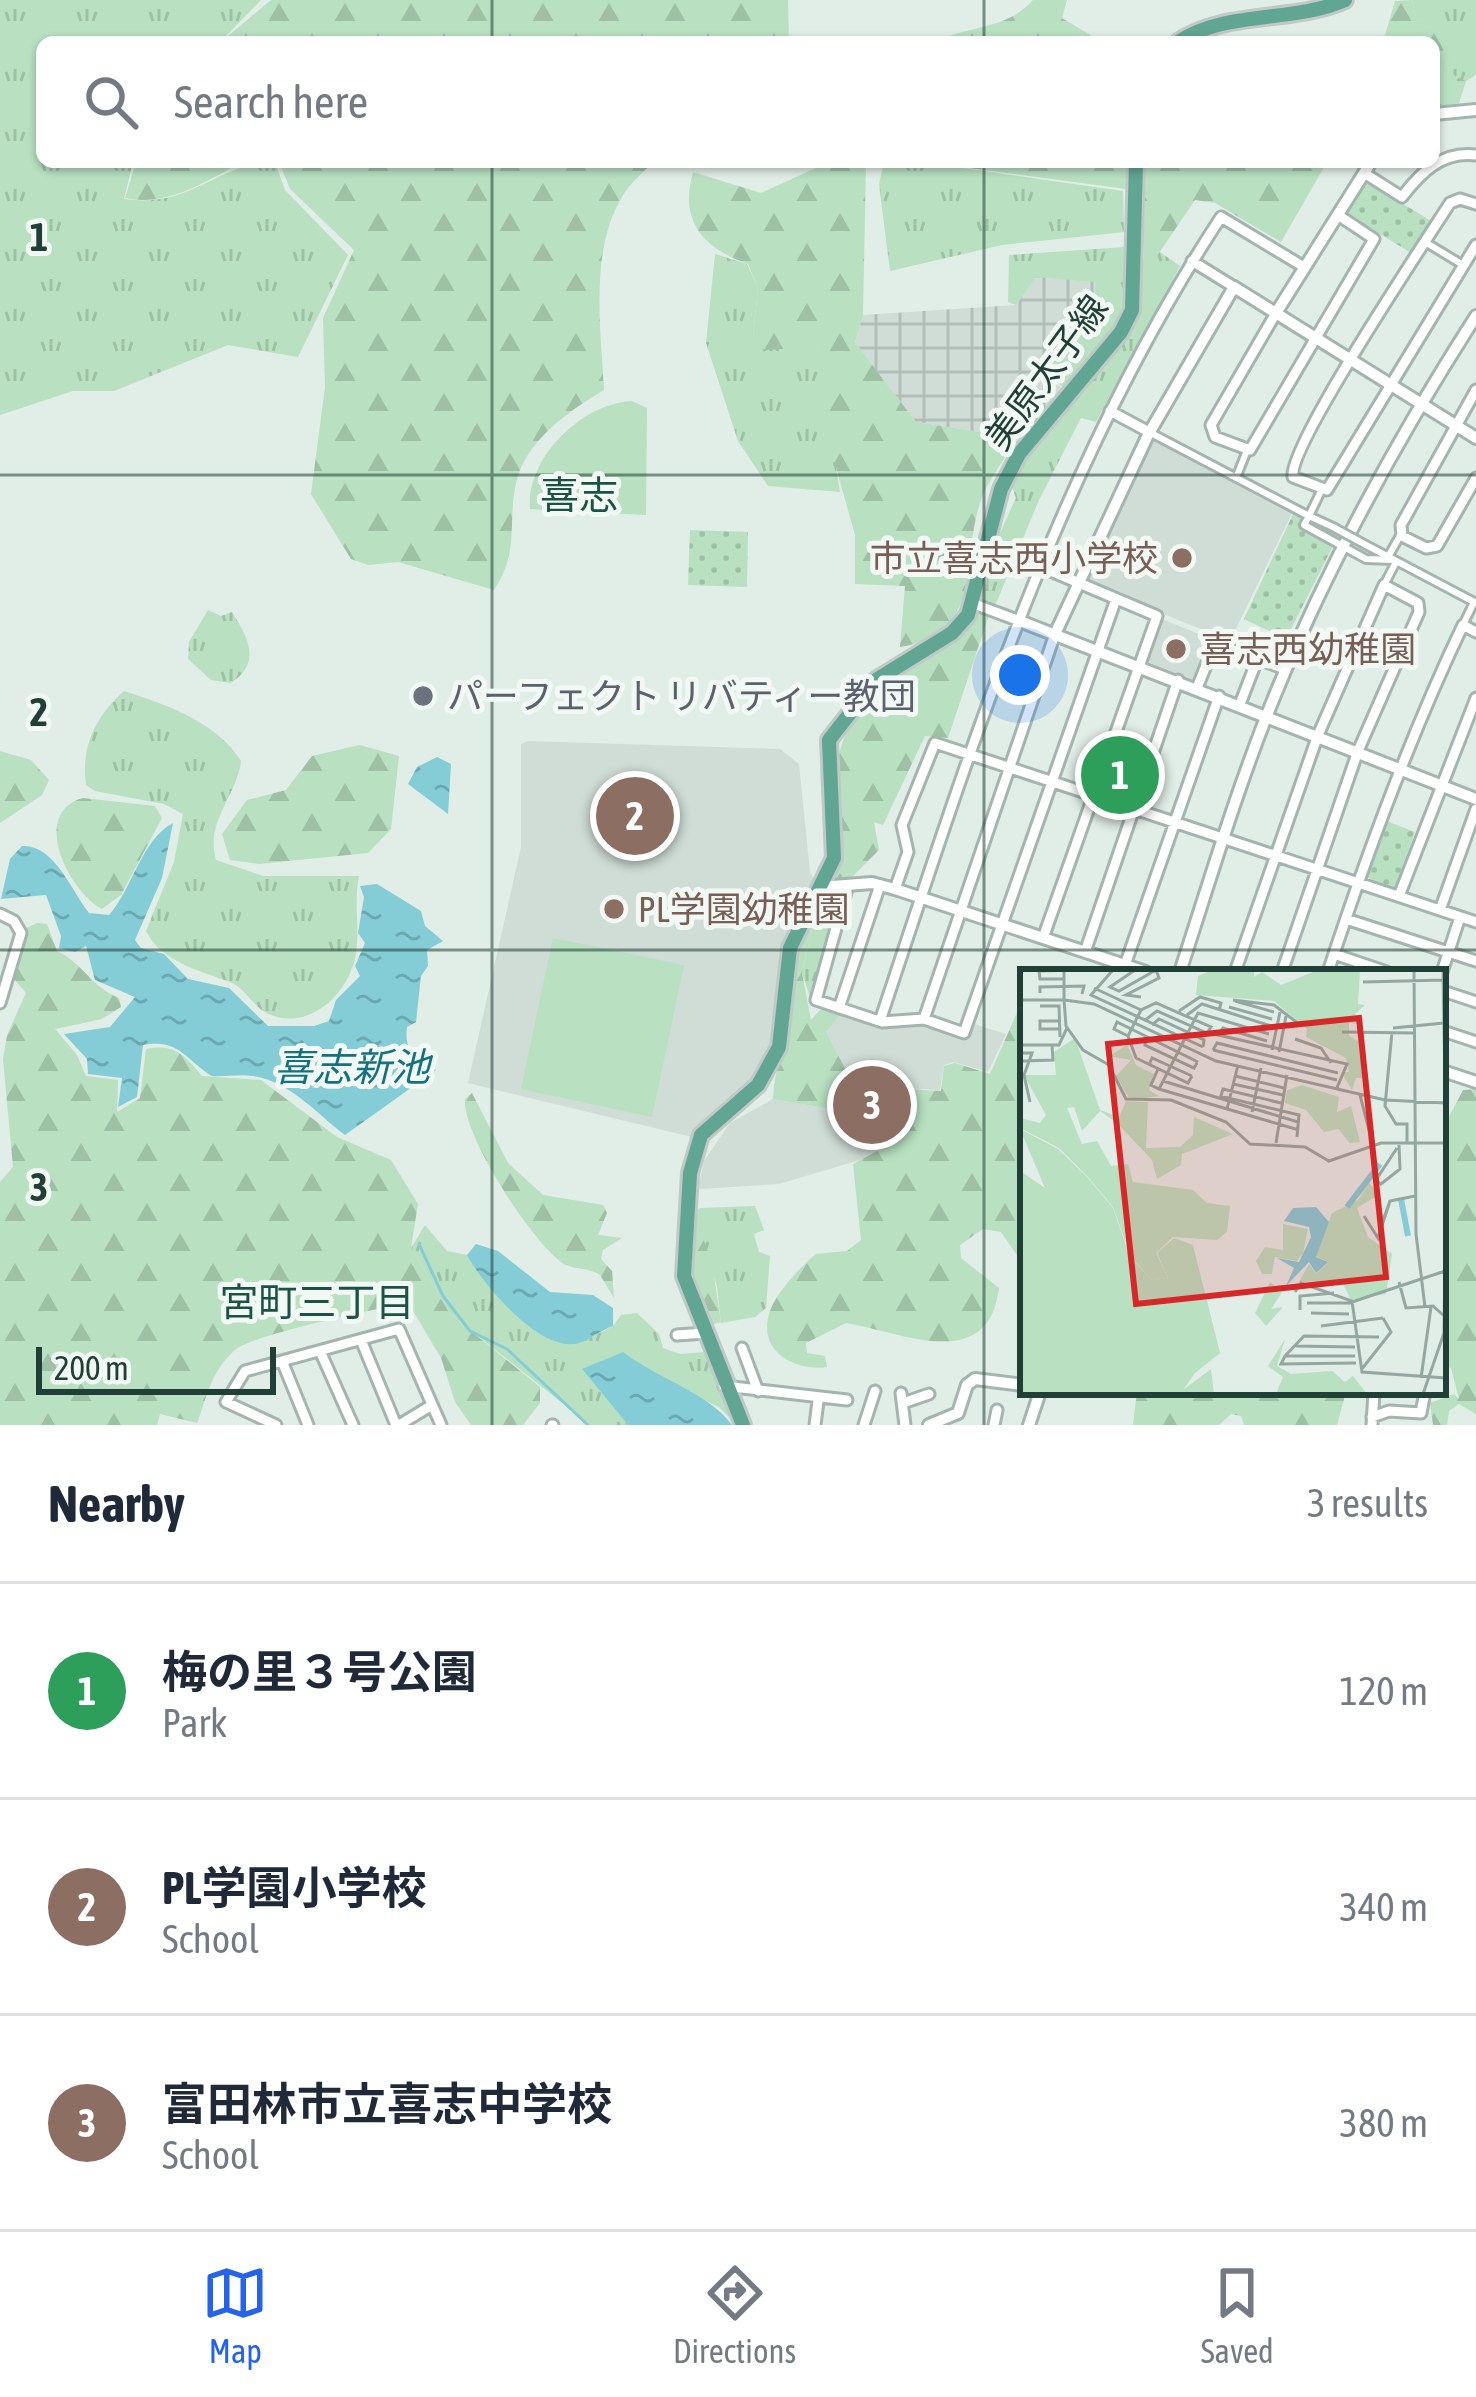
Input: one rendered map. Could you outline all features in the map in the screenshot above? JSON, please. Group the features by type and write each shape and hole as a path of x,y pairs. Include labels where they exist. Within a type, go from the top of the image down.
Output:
{"main road":[{"path":"1191,36 1212,26 1304,14 1345,0"},
{"name":"美原太子線","path":"974,604 994,511 1018,454 1121,332 1132,310 1136,168"},
{"path":"743,1425 724,1386 683,1263 694,1148 711,1123 758,1085 772,1064 783,1030 790,949 836,848 829,740 876,680 952,634 974,604"}],"street":[{"path":"1440,113 1476,110"},
{"path":"1440,160 1476,155"},
{"path":"1246,452 1215,437 1211,425 1368,168 1402,196 1432,168"},
{"path":"1322,491 1290,470 1351,360 1450,203 1460,199 1476,204"},
{"path":"1236,478 1246,452 1374,239 1338,215"},
{"path":"880,1021 1017,620 1110,411 1192,262 1222,217 1304,267"},
{"path":"1426,242 1463,265"},
{"path":"1393,560 1366,559 1304,525 1387,382 1476,244"},
{"path":"1192,262 1476,438"},
{"path":"925,1019 1055,634 1149,432 1234,287"},
{"path":"1181,969 1286,671 1344,547 1476,316"},
{"path":"1236,969 1318,734 1384,585 1401,524 1476,390"},
{"path":"1110,411 1476,602 1399,768 1329,969"},
{"path":"1401,533 1426,548 1437,546 1476,478"},
{"path":"1040,566 1156,616 1042,938"},
{"path":"1283,969 1358,751 1420,609 1384,585"},
{"path":"848,885 816,1000 880,1021 925,1019 964,1033 1116,599"},
{"path":"974,604 1268,714 1476,799"},
{"path":"1463,625 1476,632"},
{"path":"1197,688 1215,643 1286,671"},
{"path":"1240,704 1256,661"},
{"path":"1085,952 1178,680"},
{"path":"820,886 880,885 1136,969 1174,821 1219,696"},
{"path":"1399,896 1476,698"},
{"path":"895,889 908,851 902,825 929,746 939,743 1476,922"},
{"path":"1440,910 1476,809"},
{"path":"839,1008 880,885"},
{"path":"0,914 14,921 21,933 0,1003"},
{"path":"1443,969 1460,917"},
{"path":"1346,919 1476,961"},
{"path":"1334,954 1378,969"},
{"path":"1446,992 1476,1002"},
{"path":"1446,1032 1476,1042"},
{"path":"1446,1072 1476,1082"},
{"path":"276,1425 226,1402 245,1371 399,1329 441,1425"},
{"path":"676,1335 705,1333"},
{"path":"361,1340 398,1425 432,1405"},
{"path":"742,1348 758,1391"},
{"path":"320,1351 353,1425"},
{"path":"282,1361 308,1425"},
{"path":"936,1424 958,1413 975,1379 1020,1385"},
{"path":"724,1386 818,1401 847,1400"},
{"path":"864,1425 875,1391"},
{"path":"905,1425 902,1398 929,1394"},
{"path":"1029,1425 1039,1395"},
{"path":"1372,1421 1389,1411 1421,1413 1424,1395"},
{"path":"814,1425 818,1401"},
{"path":"991,1424 997,1410"}],"shaded area":[{"path":"1035,277 1084,278 1096,282 1098,290 1094,305 1058,345 1056,385 1064,388 1018,438 916,422 855,342 863,315 1016,305"},
{"name":"市立喜志西小学校","path":"1151,437 1293,511 1230,641 1083,581"},
{"name":"喜志西幼稚園","path":"1159,618 1209,638 1193,680 1143,660"},
{"path":"521,744 780,749 799,764 810,872 817,885 798,909 783,949 773,1046 753,1081 692,1137 468,1083 521,847"},
{"path":"841,1014 878,1025 923,1022 966,1036 971,1023 1006,1034 988,1072 954,1062 944,1065 940,1090 906,1088 895,1139 870,1157 779,1184 698,1189 704,1161 730,1123 773,1099 841,1111 848,1074 826,1032"}],"green space":[{"path":"0,0 261,0 226,36 36,36 36,168 132,168 124,199 148,200 187,192 241,168 277,168 285,190 348,255 298,357 228,345 114,391 73,391 0,415"},
{"path":"271,0 788,0 789,36 228,36"},
{"path":"1033,0 1067,0 1062,18 1092,36 948,36 999,22"},
{"path":"1412,0 1476,0 1476,75 1466,81 1449,73 1436,23 1416,18"},
{"path":"1412,0 1416,18 1436,22 1440,36 1385,36 1395,1"},
{"path":"1440,38 1449,73 1466,81 1459,103 1440,107"},
{"path":"134,168 231,168 171,196 125,198"},
{"path":"281,168 647,168 622,197 605,242 600,292 604,390 539,440 521,468 510,550 494,590 398,562 368,565 351,559 311,494 325,387 323,318 354,250 290,189"},
{"path":"816,168 866,168 863,315 855,342 916,422 1018,438 983,495 958,609 947,626 928,639 900,647 905,586 855,584 855,535 828,439 817,347 764,350 753,337 758,288 748,264 707,241 692,218 689,189 693,172 761,193"},
{"path":"883,168 962,168 1123,191 1124,232 1002,245 890,271 879,184"},
{"path":"974,168 1128,168 1126,189"},
{"path":"1142,168 1324,168 1281,242 1215,203 1195,200 1157,256 1144,255"},
{"path":"1366,181 1431,221 1411,253 1346,213"},
{"path":"1125,247 1121,319 1064,388 1043,371 1094,305 1096,282 1036,277 1016,305 1008,302 1009,255"},
{"path":"1160,252 1180,266 1096,422 1081,418 1039,500 995,606 982,602 994,546 1016,498 1011,484 1015,473 1136,303 1144,255"},
{"path":"715,254 747,264 758,288 753,337 817,346 840,492 768,486 738,441 706,343"},
{"path":"632,401 647,408 646,515 530,509 537,470 561,436 595,411"},
{"path":"1294,512 1338,536 1286,639 1244,619"},
{"path":"690,530 748,532 747,587 688,585"},
{"path":"982,608 989,615 948,738 925,736 883,825 874,822 879,850 849,880 830,880 835,766 849,722 866,696 961,636"},
{"path":"208,610 221,616 232,612 247,639 247,666 231,683 211,680 188,659 189,642"},
{"path":"124,691 204,725 241,761 218,821 216,860 263,876 359,876 355,959 343,986 322,1008 295,1018 265,1012 235,984 161,951 146,931 174,862 183,814 164,804 95,791 86,785 92,734"},
{"path":"1115,733 1130,739 1126,753 1145,761 1131,802 1095,790"},
{"path":"360,745 399,756 391,829 368,853 259,864 230,860 222,834 247,800 286,790 312,756"},
{"path":"0,751 31,760 49,780 42,795 0,823"},
{"path":"83,798 155,806 162,818 121,895 102,909 78,887 60,853 59,819 67,806"},
{"path":"1384,820 1415,832 1395,888 1363,876"},
{"path":"839,891 810,997 802,973 821,892"},
{"path":"818,903 802,973 811,1020 824,1006 841,1014 826,1032 848,1074 841,1111 773,1099 796,957"},
{"path":"47,924 57,951 119,998 121,1007 102,1019 55,1029 77,1055 86,1076 118,1080 117,1112 140,1098 146,1049 165,1048 184,1057 202,1076 261,1080 337,1137 391,1160 418,1204 411,1248 450,1314 540,1387 540,1403 523,1425 471,1425 455,1402 441,1358 409,1304 290,1330 236,1349 216,1374 197,1423 160,1414 157,1425 0,1425 0,1182 13,1167 3,1059 7,1035 26,993 14,979 24,929"},
{"path":"553,938 684,965 652,1117 521,1089"},
{"path":"1020,1006 1020,1260 1001,1232 983,1229 960,1245 961,1258 999,1288 992,1315 978,1331 961,1340 939,1342 846,1323 806,1343 807,1353 825,1356 827,1367 803,1366 782,1356 774,1349 767,1327 776,1298 816,1254 847,1251 861,1240 853,1164 896,1141 908,1089 941,1091 944,1066 955,1063 990,1074"},
{"path":"1476,1089 1476,1414 1459,1404 1449,1411 1447,1425 1433,1425 1430,1403 1454,1394 1459,1399 1451,1368 1446,1366 1446,1122 1463,1090"},
{"path":"472,1093 508,1163 543,1195 603,1205 607,1213 598,1235 622,1238 603,1250 601,1259 612,1271 614,1298 600,1275 564,1264 551,1253 518,1213 475,1137 465,1099"},
{"path":"755,1206 764,1230 754,1234 759,1252 770,1256 766,1308 755,1317 721,1323 717,1286 693,1214 700,1208"},
{"path":"694,1214 712,1263 721,1322 711,1325 688,1257"},
{"path":"425,1225 447,1251 467,1255 516,1315 551,1339 580,1343 613,1326 621,1315 637,1313 659,1334 663,1348 680,1354 705,1352 737,1425 719,1407 656,1378 623,1353 583,1370 628,1425 590,1425 450,1314 411,1248"},
{"path":"1137,1395 1345,1395 1337,1425 1244,1425 1241,1416 1231,1414 1219,1425 1133,1425"}],"water":[{"path":"437,757 451,764 448,814 408,784 417,767"},
{"name":"喜志新池","path":"173,823 162,878 135,940 141,948 164,954 188,979 229,988 268,1026 314,1026 329,1021 336,1000 360,976 355,966 365,943 358,933 364,897 360,886 377,884 421,911 425,926 443,941 427,950 416,1022 407,1027 413,1054 436,1070 345,1135 279,1084 253,1076 212,1076 174,1048 143,1045 137,1097 118,1107 122,1078 88,1074 87,1059 64,1034 110,1027 135,997 95,980 86,946 75,952 59,948 61,936 46,895 1,899 10,859 22,846 33,847 53,860 89,913 109,915 145,852"},
{"path":"476,1244 498,1251 550,1292 593,1295 613,1308 613,1326 579,1343 564,1344 531,1328 485,1282 467,1255"},
{"path":"623,1352 697,1395 732,1425 628,1425 582,1369"}],"waterway":[{"path":"419,1244 443,1296 470,1331 507,1349 588,1425"}],"place":[{"name":"市立喜志西小学校","path":"1182,558"},
{"name":"喜志西幼稚園","path":"1176,649"},
{"name":"パーフェクト リバティー教団","path":"423,696"},
{"name":"梅の里３号公園","path":"1120,775"},
{"name":"PL学園小学校","path":"635,816"},
{"name":"PL学園幼稚園","path":"614,909"},
{"name":"富田林市立喜志中学校","path":"872,1105"}],"district":[{"name":"喜志","path":"579,495"},
{"name":"宮町三丁目","path":"317,1302"}]}
